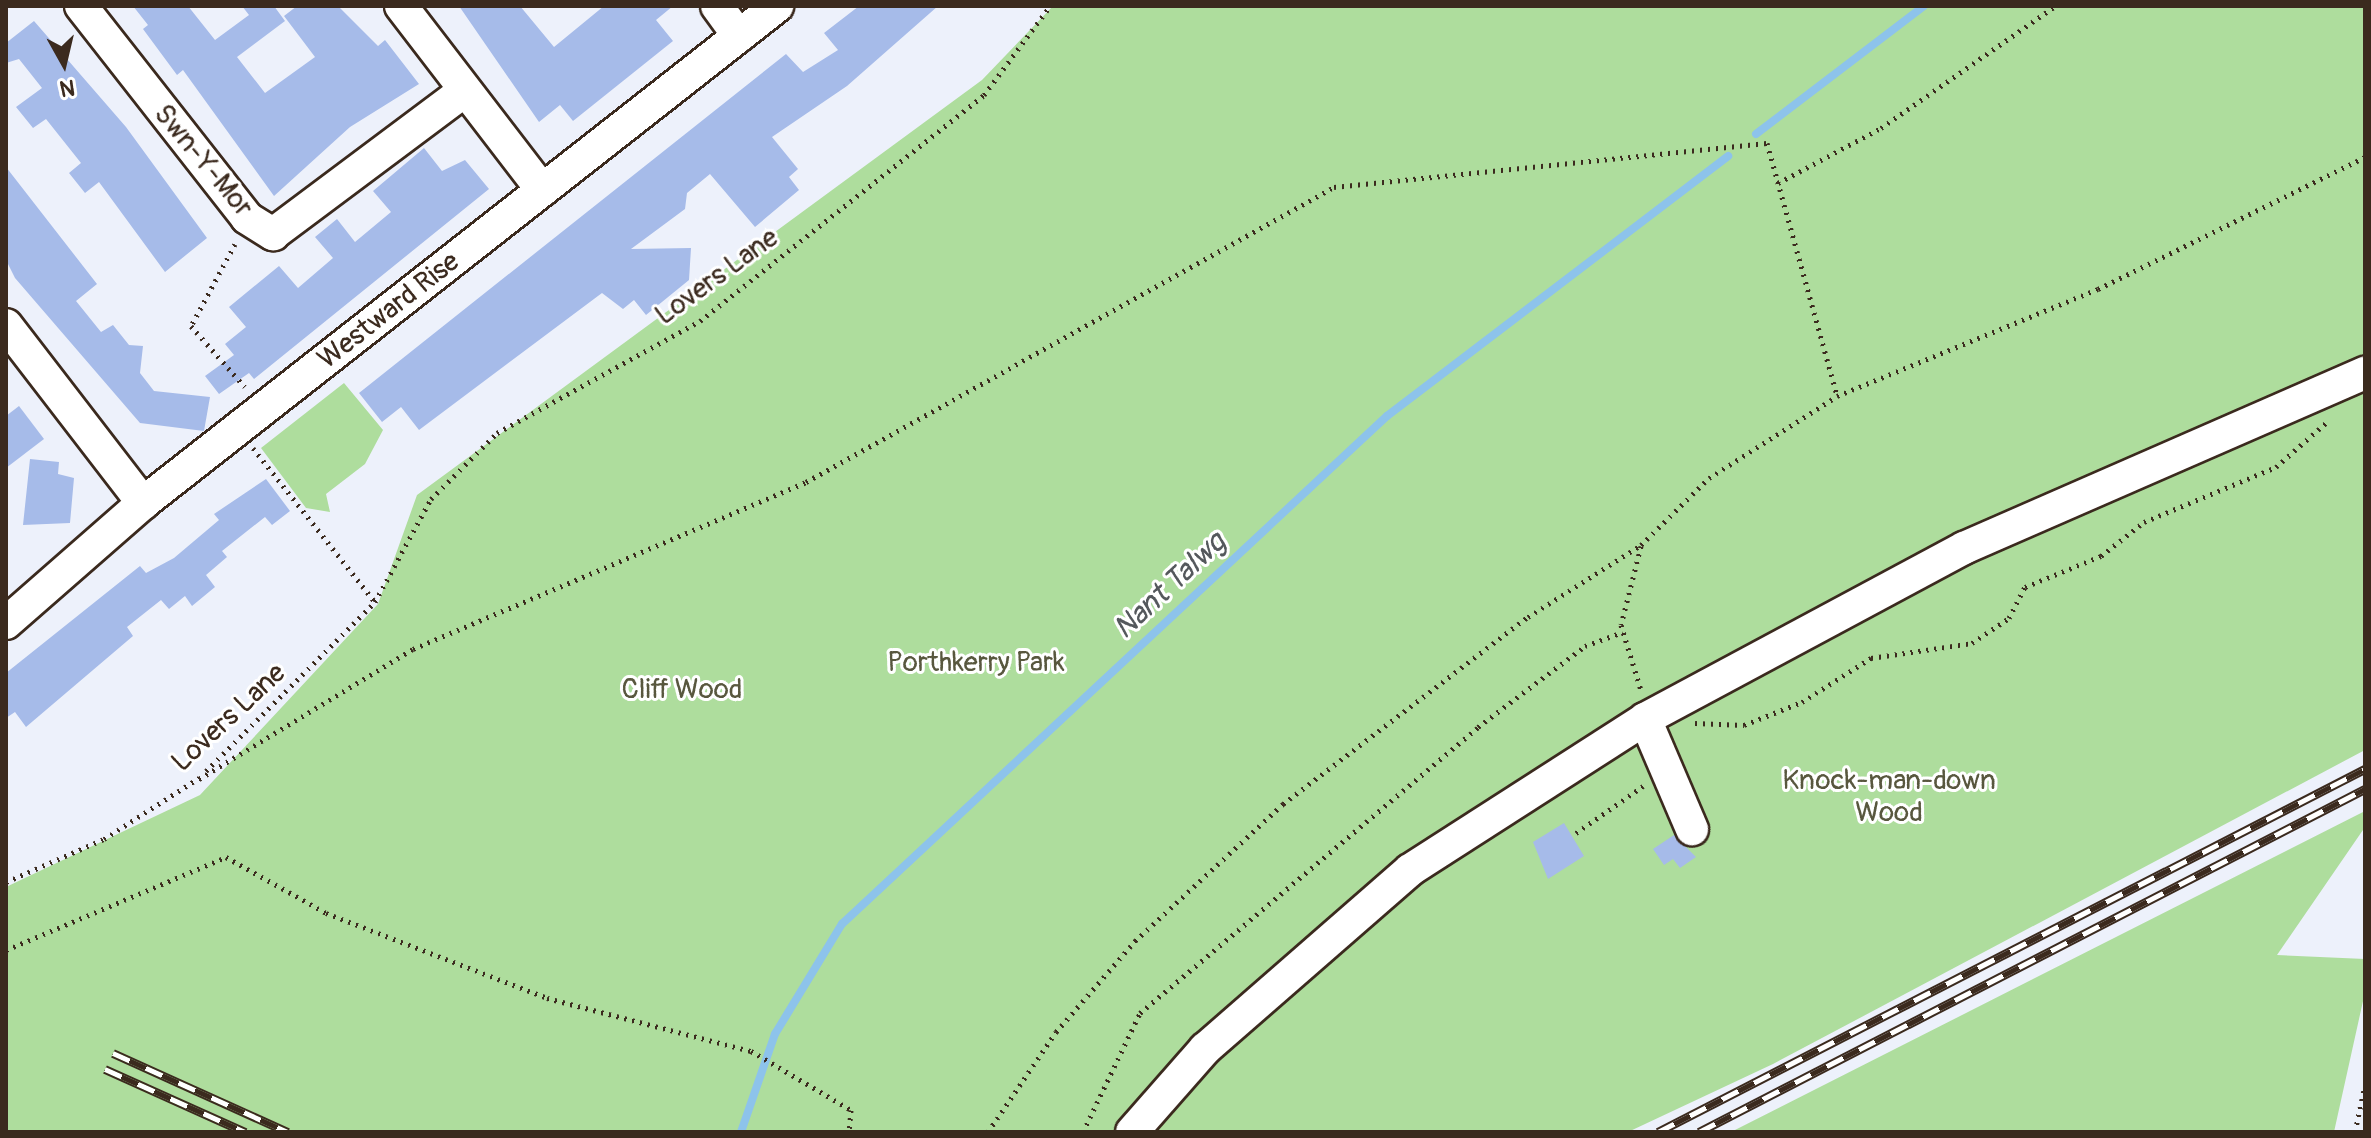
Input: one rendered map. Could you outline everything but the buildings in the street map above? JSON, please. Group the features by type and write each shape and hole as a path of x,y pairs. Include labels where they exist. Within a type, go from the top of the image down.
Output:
{"street":[{"name":"Swn-Y-Mor","path":"81,6 247,218 273,234 464,91"},
{"path":"401,6 542,190"},
{"path":"717,6 739,36"},
{"name":"Westward Rise","path":"6,623 143,503 777,6"},
{"path":"6,325 143,503"},
{"path":"1132,1132 1205,1049 1410,870 1647,717 1964,548 2365,373"},
{"path":"1647,717 1692,829"}],"path":[{"name":"Lovers Lane","path":"6,882 104,839 199,779 375,602 431,499 497,433 700,321 984,95 1050,6"},
{"path":"1778,183 1881,128 2055,6"},
{"path":"199,779 413,649 806,482 1334,187 1767,143 1837,396"},
{"path":"988,1132 1056,1032 1135,941 1283,804 1528,617 1641,545 1709,478 1837,396 2098,289 2365,157"},
{"path":"235,375 191,326 247,218"},
{"path":"1641,545 1623,632 1647,717 1712,728 1744,725 1802,702 1871,658 1972,643 2009,618 2025,587 2101,556 2144,522 2276,467 2337,417"},
{"path":"238,429 375,602"},
{"path":"1083,1132 1140,1013 1478,727 1585,646 1623,632"},
{"path":"1576,833 1666,769"},
{"path":"6,950 226,857 326,913 547,998 751,1051 851,1110 849,1132"},
{"path":"2355,1132 2365,1085"}],"green space":[{"name":"Porthkerry Park","path":"1053,6 2365,6 2365,750 1773,1064 1628,1132 6,1132 6,887 200,795 378,604 417,495 982,80"},
{"path":"344,383 383,430 365,464 326,494 330,512 306,508 261,448"},
{"path":"2365,811 2365,827 2277,955 2365,959 2365,992 2334,1132 1731,1132"}],"waterway":[{"name":"Nant Talwg","path":"1756,134 1924,6"},
{"name":"Nant Talwg","path":"741,1132 775,1034 842,924 1387,416 1728,156"}],"railway":[{"path":"1658,1132 2365,769"},
{"path":"1699,1132 2365,789"},
{"path":"113,1053 288,1132"},
{"path":"105,1069 245,1132"}],"park label":[{"name":"Cliff Wood","path":"682,690"},
{"name":"Knock-man-down Wood","path":"1889,797"}]}
